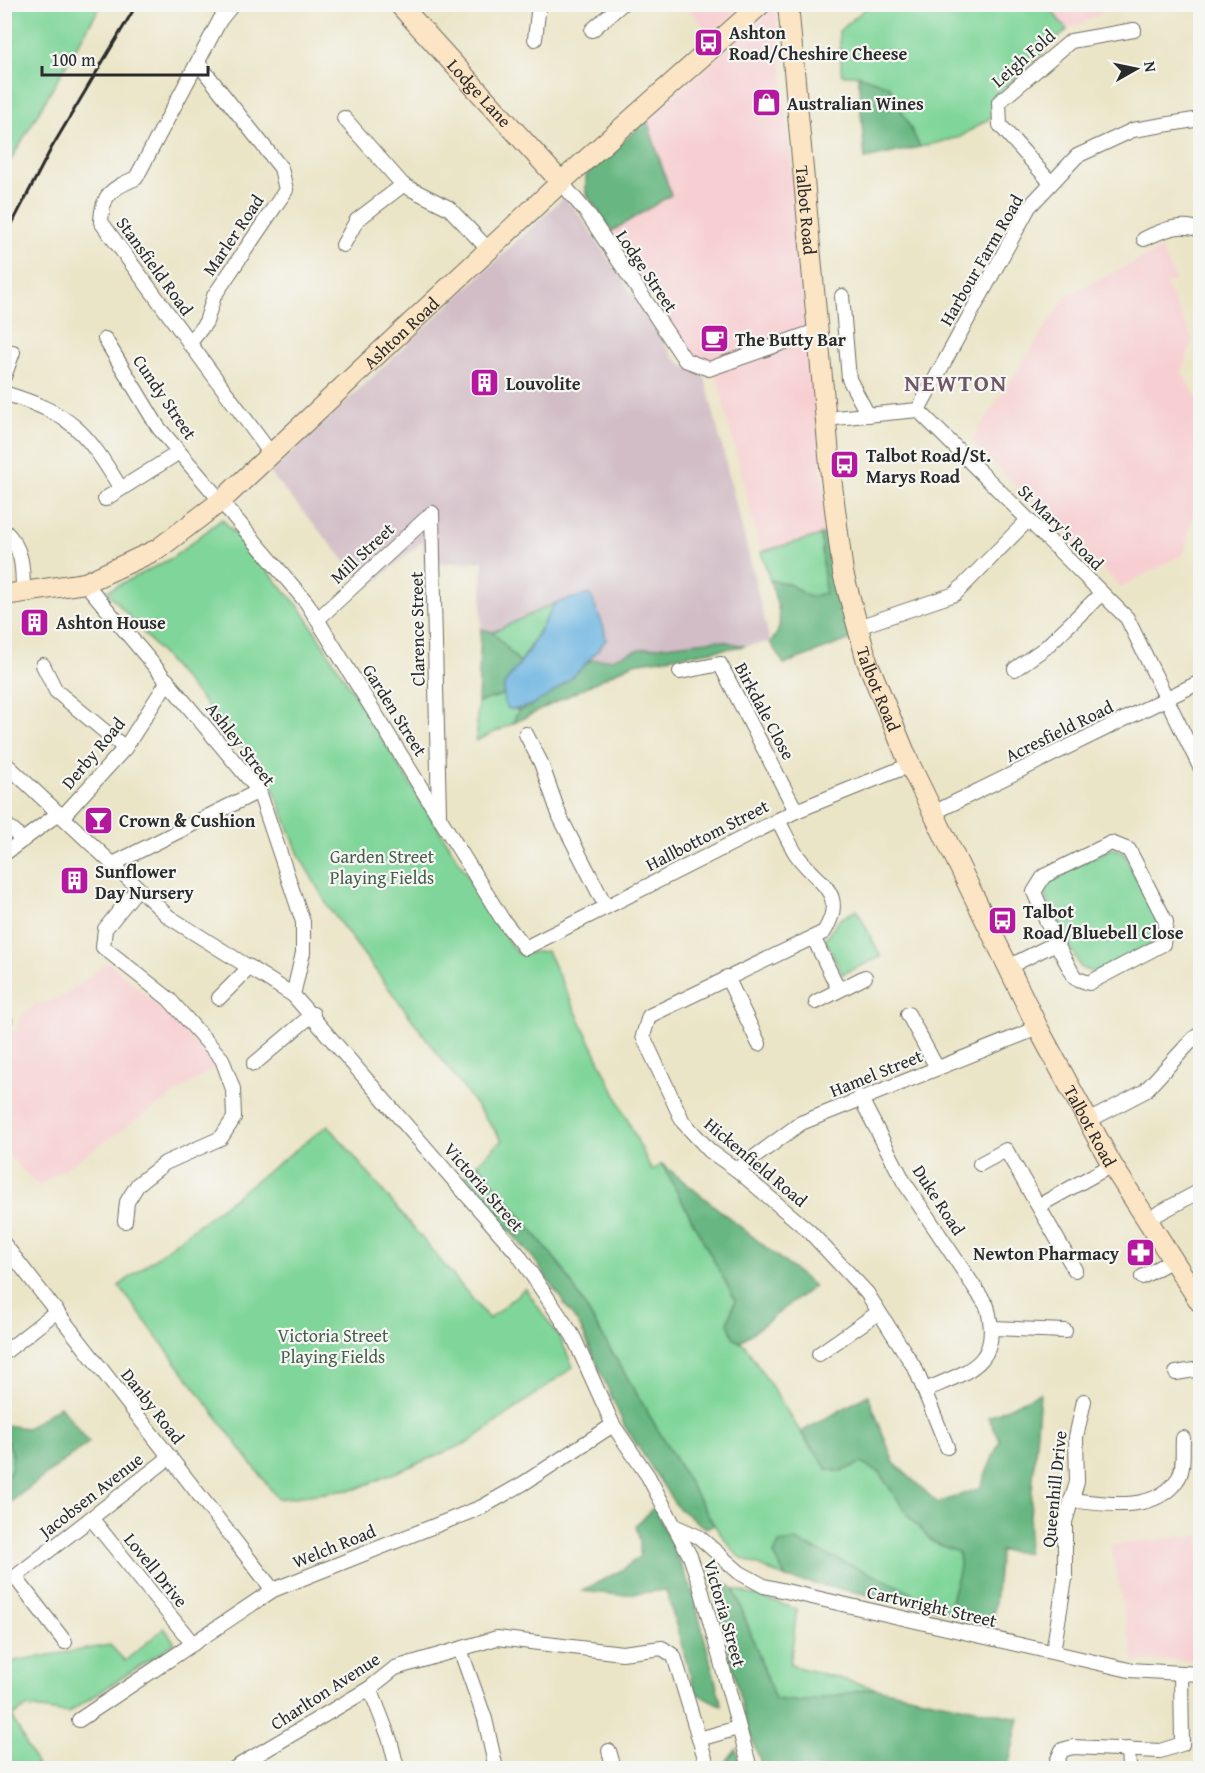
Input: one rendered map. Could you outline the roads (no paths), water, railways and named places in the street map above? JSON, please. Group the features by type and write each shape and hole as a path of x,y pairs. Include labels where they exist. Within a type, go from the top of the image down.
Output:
{"street":[{"name":"Stansfield Road","path":"233,4 220,20 136,178 114,188 102,204 101,222 272,454"},
{"name":"Lodge Lane","path":"399,4 561,182"},
{"path":"535,39 539,4"},
{"path":"592,30 621,4"},
{"name":"Ashton Road","path":"14,594 85,583 159,549 221,501 561,182 761,4"},
{"name":"Talbot Road","path":"788,4 816,331 843,573 867,661 910,765 1038,1028 1112,1165 1200,1302"},
{"name":"Leigh Fold","path":"1051,183 1000,125 999,102 1071,41 1134,30"},
{"name":"Marler Road","path":"189,344 206,322 214,296 286,190 281,168 198,63"},
{"path":"344,118 403,185 449,208 489,250"},
{"name":"Harbour Farm Road","path":"918,410 1029,207 1077,156 1133,130 1200,119"},
{"name":"Lodge Street","path":"561,182 587,213 685,360 709,369 816,331"},
{"path":"343,245 357,220 403,185"},
{"path":"1144,239 1162,230 1188,225 1200,230"},
{"path":"842,296 849,379 868,415"},
{"name":"Cundy Street","path":"105,339 158,427 221,501"},
{"path":"4,377 13,352"},
{"path":"4,393 43,405 79,428 102,457 121,489"},
{"path":"825,419 918,410"},
{"name":"St Mary's Road","path":"918,410 1127,618 1200,767"},
{"path":"105,499 173,456"},
{"name":"Garden Street","path":"221,501 318,619 502,919 525,948"},
{"name":"Mill Street","path":"318,619 432,513"},
{"name":"Clarence Street","path":"432,513 439,817"},
{"path":"858,627 955,594 1028,520"},
{"path":"4,530 15,540 23,561 14,594"},
{"name":"Ashley Street","path":"85,583 259,791 303,922 303,953 293,995"},
{"path":"1015,669 1045,648 1102,593"},
{"name":"Birkdale Close","path":"680,672 720,664 796,811"},
{"path":"43,665 56,691 125,748"},
{"name":"Derby Road","path":"61,814 125,748 168,681"},
{"name":"Acresfield Road","path":"933,813 1200,682"},
{"path":"526,734 541,763 560,817 606,907"},
{"name":"Victoria Street","path":"4,762 169,917 293,995 313,1014 518,1254 573,1336 613,1425 648,1476 674,1526 700,1585 750,1768"},
{"name":"Hallbottom Street","path":"525,948 796,811 910,765"},
{"path":"113,864 259,791"},
{"path":"4,854 61,814"},
{"name":"Hickenfield Road","path":"778,820 796,854 826,886 834,900 833,919 825,932 649,1016 642,1036 683,1122 710,1151 737,1170 809,1231 867,1293 915,1370 947,1447"},
{"path":"4,823 23,840"},
{"path":"1111,843 1129,850 1166,922 1163,944 1089,983 1075,978 1056,943 1034,892 1044,876 1111,843"},
{"path":"125,1221 127,1202 138,1184 165,1163 221,1138 234,1118 233,1089 222,1059 170,999 103,947 105,929 138,888"},
{"path":"814,939 839,990"},
{"path":"1008,967 1056,943"},
{"path":"219,998 250,967"},
{"path":"727,977 759,1044"},
{"path":"816,1002 865,977"},
{"path":"254,1064 313,1014"},
{"path":"908,1014 937,1068"},
{"name":"Hamel Street","path":"737,1170 801,1123 860,1097 1038,1028"},
{"path":"1089,1121 1144,1091 1193,1038 1200,1034"},
{"name":"Duke Road","path":"860,1097 904,1182 987,1306 993,1328"},
{"path":"980,1164 1006,1150 1040,1205 1075,1269"},
{"path":"1040,1205 1112,1165"},
{"path":"1148,1219 1200,1191"},
{"name":"Danby Road","path":"4,1244 273,1590"},
{"path":"1142,1277 1174,1259"},
{"path":"4,1353 57,1311"},
{"path":"819,1354 879,1312"},
{"path":"925,1390 973,1369 988,1351 993,1328 1065,1331"},
{"path":"1176,1373 1200,1369"},
{"name":"Queenhill Drive","path":"1053,1652 1065,1579 1065,1522 1077,1482 1076,1437 1084,1401"},
{"name":"Welch Road","path":"79,1720 273,1590 482,1507 524,1483 613,1425"},
{"path":"1071,1500 1104,1504 1153,1501 1177,1480 1182,1469 1183,1438"},
{"name":"Jacobsen Avenue","path":"64,1642 15,1578 170,1456"},
{"name":"Lovell Drive","path":"91,1518 193,1644"},
{"name":"Cartwright Street","path":"674,1526 699,1537 740,1574 765,1586 1129,1670 1200,1674"},
{"name":"Charlton Avenue","path":"235,1768 370,1688 395,1668 497,1638 622,1653 662,1648 675,1656 708,1768"},
{"path":"460,1649 485,1719 495,1764"},
{"path":"1054,1768 1062,1750 1073,1747 1160,1750 1182,1744 1181,1673"},
{"path":"370,1688 390,1740 397,1768"},
{"path":"699,1739 738,1728"},
{"path":"1128,1749 1129,1768"},
{"path":"609,1751 614,1768"}],"water":[{"path":"588,594 591,596 604,628 606,640 575,674 549,695 522,708 509,709 504,703 504,685 526,655 555,603"}],"railway":[{"path":"4,239 52,147 137,4"}],"place":[{"name":"Ashton Road/Cheshire Cheese","path":"708,42"},
{"name":"Australian Wines","path":"766,103"},
{"name":"The Butty Bar","path":"714,339"},
{"name":"Louvolite","path":"485,383"},
{"name":"Talbot Road/St. Marys Road","path":"845,465"},
{"name":"Ashton House","path":"35,622"},
{"name":"Crown & Cushion","path":"98,820"},
{"name":"Sunflower Day Nursery","path":"74,881"},
{"name":"Talbot Road/Bluebell Close","path":"1002,921"},
{"name":"Newton Pharmacy","path":"1140,1253"}],"district":[{"name":"NEWTON","path":"956,382"}],"park label":[{"name":"Garden Street Playing Fields","path":"382,866"},
{"name":"Victoria Street Playing Fields","path":"333,1345"}]}
